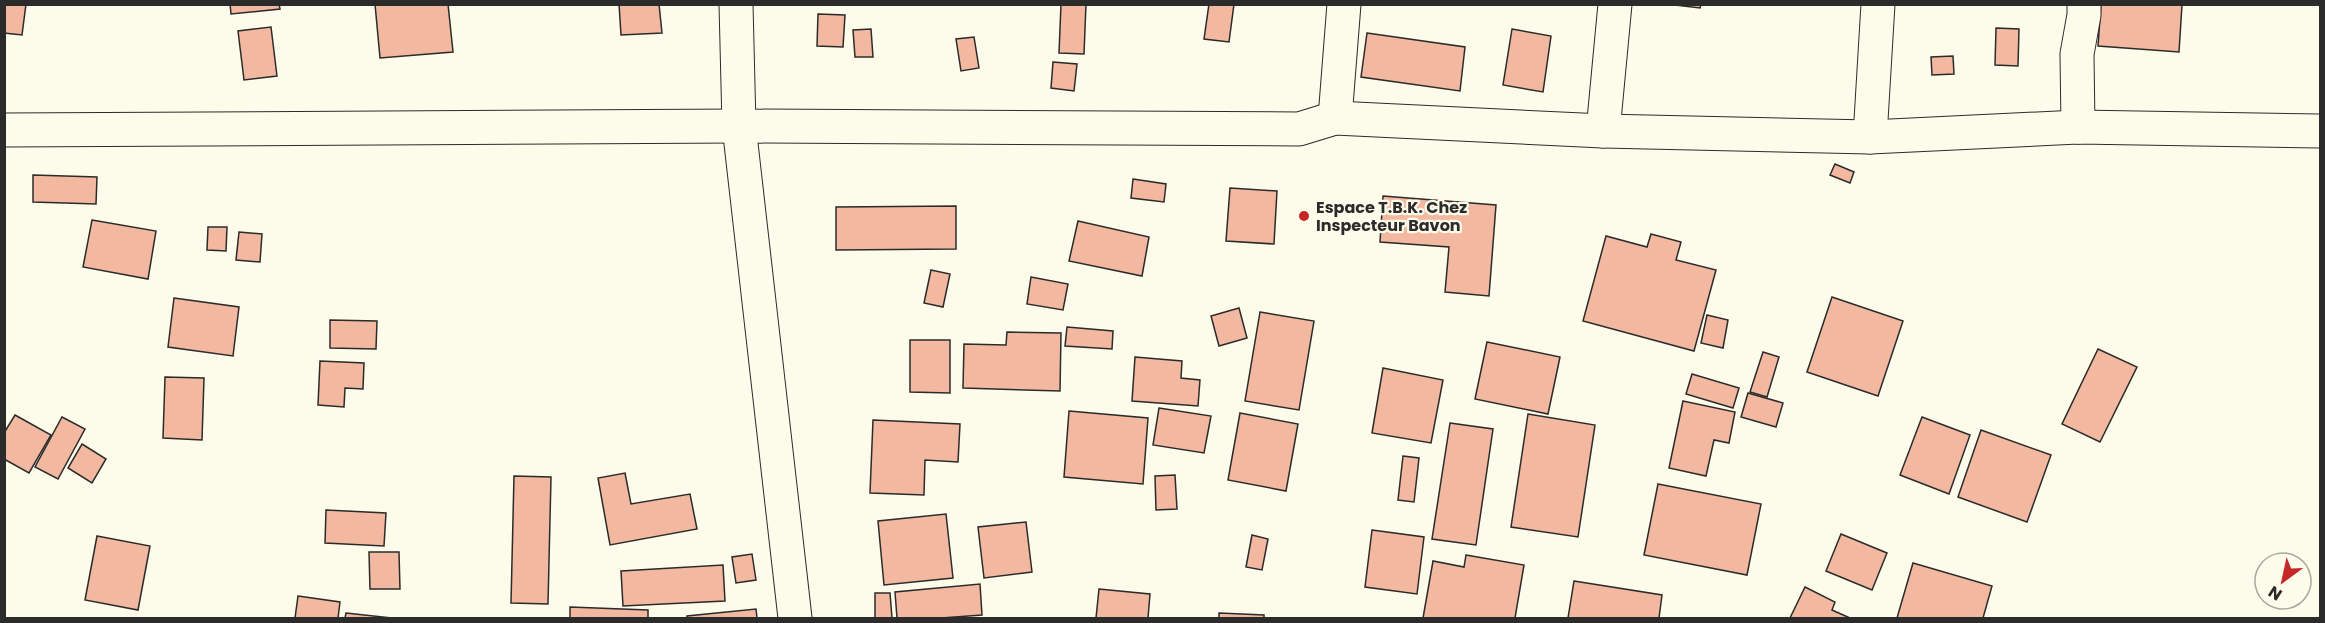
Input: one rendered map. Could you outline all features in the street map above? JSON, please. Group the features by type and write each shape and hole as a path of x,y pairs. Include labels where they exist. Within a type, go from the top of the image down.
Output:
{"main road":[{"path":"736,4 739,126 795,618"},
{"path":"1335,118 1344,4"},
{"path":"1603,131 1615,4"},
{"path":"1870,136 1878,4"},
{"path":"2078,127 2077,54 2084,4"},
{"path":"4,130 739,126 1299,129 1335,118 1603,131 1870,136 2078,127 2320,131"}],"building":[{"path":"4,4 26,4 22,35 4,33"},
{"path":"230,4 279,4 280,9 231,14"},
{"path":"375,4 448,4 453,52 380,58"},
{"path":"619,4 659,4 662,33 621,35"},
{"path":"1061,4 1086,4 1084,54 1059,53"},
{"path":"1209,4 1234,4 1229,42 1204,39"},
{"path":"1666,4 1701,4 1700,8"},
{"path":"2101,4 2182,5 2179,52 2098,46"},
{"path":"818,14 845,15 843,47 817,46"},
{"path":"271,27 277,76 244,80 238,31"},
{"path":"1996,28 2019,29 2018,66 1995,65"},
{"path":"871,29 873,57 855,57 853,30"},
{"path":"1512,29 1551,36 1543,92 1503,85"},
{"path":"1367,33 1465,47 1460,91 1361,77"},
{"path":"974,37 979,68 961,71 956,39"},
{"path":"1953,56 1954,74 1932,75 1931,57"},
{"path":"1053,62 1077,64 1074,91 1051,88"},
{"path":"1835,164 1854,172 1850,183 1830,175"},
{"path":"33,175 97,177 96,204 33,202"},
{"path":"1133,179 1166,184 1164,202 1131,198"},
{"path":"1230,188 1277,191 1274,244 1226,241"},
{"path":"1383,196 1496,205 1489,296 1445,292 1449,247 1380,242"},
{"path":"956,206 956,249 836,250 836,207"},
{"path":"92,220 156,231 148,279 83,267"},
{"path":"1078,221 1149,237 1142,276 1069,261"},
{"path":"208,227 227,227 226,251 207,250"},
{"path":"239,232 262,234 260,262 236,260"},
{"path":"1651,234 1681,242 1676,260 1716,270 1694,351 1583,321 1606,236 1647,247"},
{"path":"931,270 950,274 943,307 924,303"},
{"path":"1031,277 1068,284 1063,310 1027,304"},
{"path":"1832,297 1903,321 1878,396 1807,372"},
{"path":"174,298 239,307 233,356 168,347"},
{"path":"1239,308 1247,338 1219,346 1211,316"},
{"path":"1260,312 1314,321 1299,410 1245,401"},
{"path":"1707,315 1728,320 1723,348 1701,343"},
{"path":"330,320 377,321 376,349 330,348"},
{"path":"1067,327 1113,331 1112,349 1065,346"},
{"path":"1007,332 1061,333 1060,391 963,388 964,344 1006,345"},
{"path":"910,340 950,340 950,393 910,392"},
{"path":"1487,342 1560,357 1548,414 1475,399"},
{"path":"2098,349 2137,367 2100,442 2062,424"},
{"path":"1763,352 1779,357 1767,397 1750,392"},
{"path":"1135,357 1182,361 1181,378 1200,380 1198,406 1132,401"},
{"path":"320,361 364,363 363,389 345,388 344,407 318,405"},
{"path":"1383,368 1443,380 1431,443 1372,433"},
{"path":"1692,374 1739,388 1733,408 1686,394"},
{"path":"165,377 204,378 202,440 163,438"},
{"path":"1748,393 1783,403 1776,427 1741,417"},
{"path":"1683,401 1735,412 1729,443 1714,440 1706,476 1669,468"},
{"path":"1159,408 1211,416 1204,453 1153,445"},
{"path":"1069,411 1148,418 1143,484 1064,477"},
{"path":"1240,413 1298,424 1286,491 1228,480"},
{"path":"1528,414 1595,425 1578,537 1511,527"},
{"path":"15,415 51,435 29,473 4,459 4,433"},
{"path":"62,417 85,429 58,479 35,467"},
{"path":"1922,417 1970,435 1949,494 1900,475"},
{"path":"873,420 960,424 958,462 925,460 924,495 870,493"},
{"path":"1450,423 1493,429 1476,545 1432,539"},
{"path":"1981,430 2051,455 2027,522 1958,497"},
{"path":"82,444 106,459 92,483 68,468"},
{"path":"1403,456 1419,458 1414,502 1398,500"},
{"path":"625,473 631,504 690,494 697,529 610,545 598,478"},
{"path":"1175,475 1177,509 1156,510 1155,476"},
{"path":"514,476 551,477 548,604 511,603"},
{"path":"1658,484 1761,504 1747,575 1644,555"},
{"path":"326,510 386,513 384,546 325,543"},
{"path":"946,514 953,578 884,585 878,521"},
{"path":"1026,522 1032,572 984,578 978,527"},
{"path":"1372,530 1424,537 1417,594 1365,587"},
{"path":"1841,534 1887,553 1872,590 1826,571"},
{"path":"1252,535 1268,539 1262,570 1246,567"},
{"path":"97,536 150,546 138,610 85,600"},
{"path":"369,552 399,552 400,589 370,589"},
{"path":"752,554 756,580 736,583 732,557"},
{"path":"1466,555 1524,565 1515,618 1423,618 1433,561 1464,567"},
{"path":"1913,563 1992,586 1983,618 1897,618"},
{"path":"723,565 725,601 623,606 621,571"},
{"path":"1574,581 1662,595 1659,618 1568,618"},
{"path":"980,584 982,615 897,618 895,592"},
{"path":"1805,587 1835,602 1832,610 1850,618 1790,618"},
{"path":"1099,589 1150,594 1148,618 1096,618"},
{"path":"875,593 890,593 892,618 875,618"},
{"path":"298,596 340,602 338,618 295,618"},
{"path":"570,607 648,610 648,618 570,618"},
{"path":"756,609 757,618 687,618 687,616"},
{"path":"346,613 392,618 345,618"},
{"path":"1219,613 1264,615 1264,618 1219,618"}],"place":[{"name":"Espace T.B.K. Chez Inspecteur Bavon","path":"1304,216"}]}
